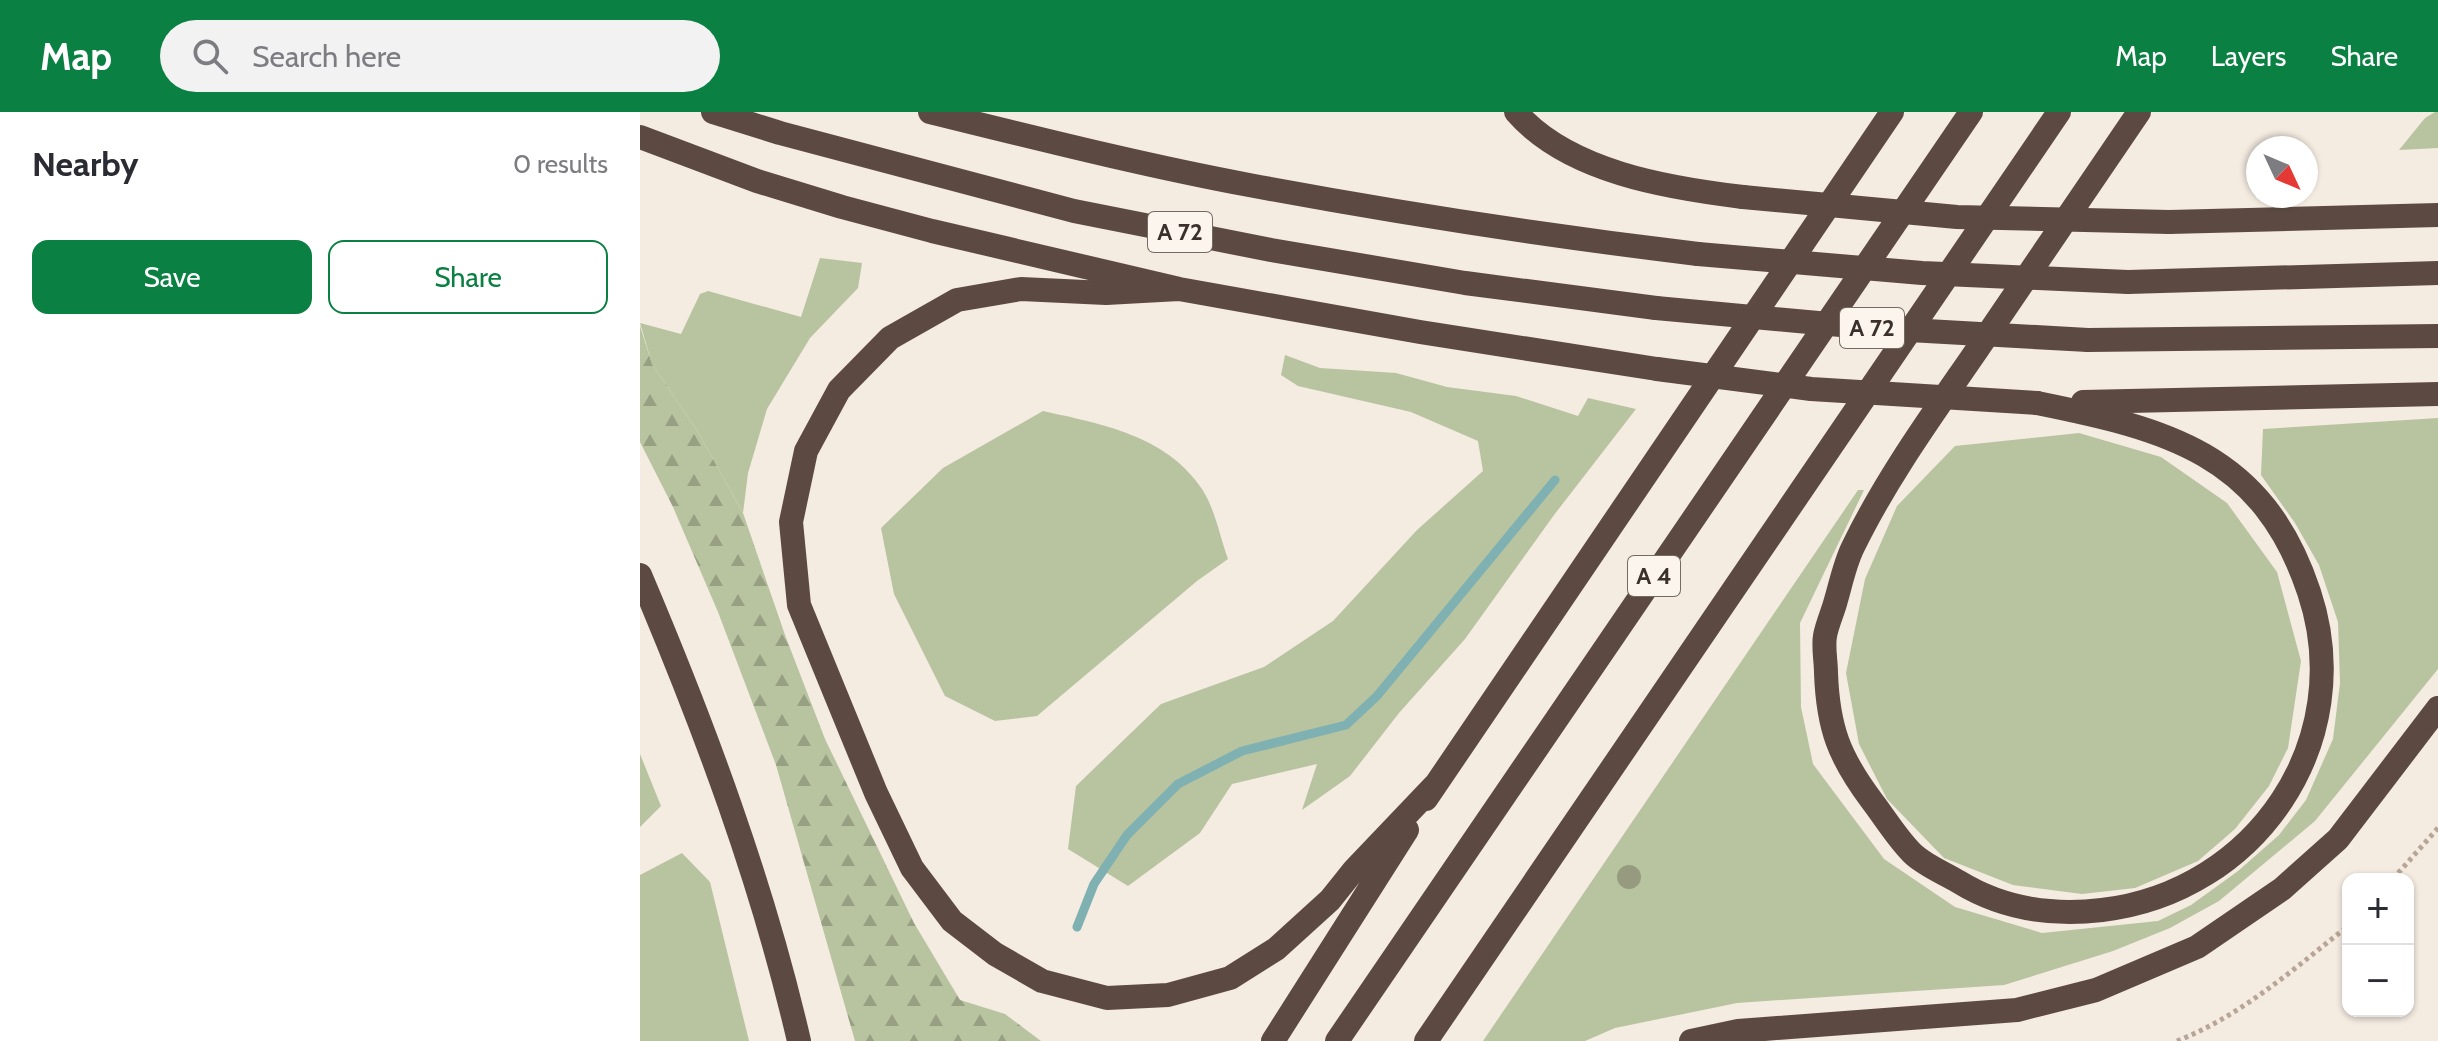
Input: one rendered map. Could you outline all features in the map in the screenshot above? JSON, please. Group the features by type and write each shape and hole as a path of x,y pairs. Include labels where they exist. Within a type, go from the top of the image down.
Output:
{"highway":[{"name":"A 72","path":"713,112 780,133 1074,211 1271,250 1465,283 1656,308 1873,328 2088,340 2438,336"},
{"name":"A 72","path":"930,112 1247,185 1475,224 1698,254 1922,273 2128,282 2438,273"},
{"path":"1516,112 1561,149 1609,171 1743,197 1957,217 2169,222 2438,215"},
{"path":"1836,195 1873,112"},
{"path":"1273,1041 1435,785 1892,112"},
{"name":"A 4","path":"1337,1041 1971,112"},
{"path":"1426,1041 2059,112"},
{"path":"2037,403 2118,419 2169,436 2219,463 2272,512 2298,558 2317,615 2323,664 2318,719 2298,776 2267,824 2225,862 2175,892 2128,907 2076,913 2027,909 1986,898 1913,855 1855,778 1832,731 1825,638 1851,551 1907,452 2139,112"},
{"path":"640,137 757,181 842,207 1179,289 1420,332 1657,369 1811,389 2037,403 2438,394"},
{"path":"1179,289 1106,293 1021,289 957,300 890,338 880,348 839,390 806,451 791,522 799,605 876,793 912,868 952,921 995,954 1042,981 1107,998 1168,995 1230,978 1276,949 1330,900 1354,870 1435,785"},
{"path":"640,575 684,681 744,847 766,914 799,1041"},
{"path":"1691,1041 1738,1031 2017,1010 2096,990 2197,947 2282,889 2338,839 2438,708"}],"path":[{"path":"2398,873 2438,828"},
{"path":"2177,1041 2203,1031 2282,978 2342,931"}],"green space":[{"path":"2438,112 2438,148 2399,150 2425,118"},
{"path":"820,258 862,263 858,288 810,338 767,409 748,473 743,513 698,432 652,364 640,323 681,334 700,294 708,291 801,317"},
{"path":"640,326 652,364 698,432 743,513 825,739 914,923 960,1000 1005,1014 1041,1041 855,1041 776,765 718,612 673,507 640,442"},
{"path":"1285,355 1320,368 1396,373 1447,387 1516,396 1578,416 1588,398 1636,409 1554,515 1465,639 1399,713 1350,776 1302,810 1317,764 1232,784 1200,833 1128,886 1068,849 1076,786 1161,704 1264,667 1333,621 1417,530 1483,471 1478,441 1411,412 1298,386 1281,375"},
{"path":"1043,411 1109,427 1151,444 1170,456 1187,471 1207,497 1228,559 1197,581 1037,716 995,721 945,696 894,594 881,528 943,468"},
{"path":"2438,418 2438,669 2315,821 2219,901 2170,928 2113,951 2004,985 1737,1003 1615,1028 1585,1041 1483,1041 1858,490 1864,490 1800,623 1801,707 1813,764 1884,859 1955,907 2042,933 2158,921 2191,905 2238,871 2279,835 2306,800 2333,739 2340,683 2338,622 2319,565 2295,523 2261,475 2263,429"},
{"path":"2079,433 2161,457 2227,503 2277,572 2301,661 2288,748 2269,786 2235,829 2198,861 2135,888 2082,894 2013,885 1944,858 1887,799 1859,744 1846,673 1865,579 1897,506 1955,446"},
{"path":"640,754 661,806 640,827"},
{"path":"682,853 710,882 749,1041 640,1041 640,875"}],"waterway":[{"path":"1077,927 1094,884 1127,835 1178,784 1242,751 1346,725 1377,696 1555,480"}]}
